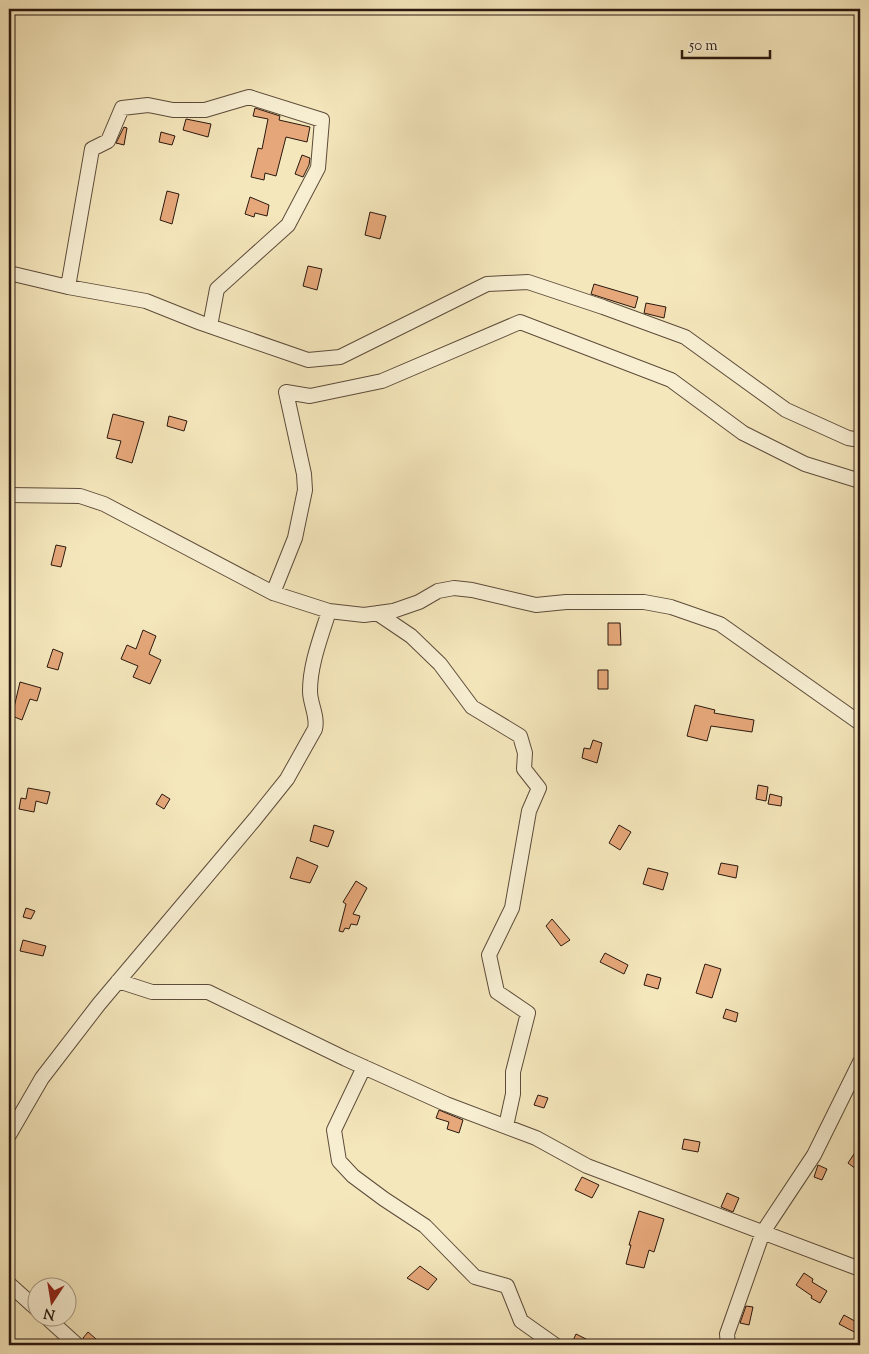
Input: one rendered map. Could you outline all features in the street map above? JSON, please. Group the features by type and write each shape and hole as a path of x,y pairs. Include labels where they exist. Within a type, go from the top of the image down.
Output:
{"street":[{"path":"68,287 92,149 108,141 122,108 148,105 173,110 205,110 249,97 322,120 318,168 288,226 217,289 210,326"},
{"path":"9,273 68,287 146,301 210,326 308,360 340,357 487,284 528,282 684,337 786,410 848,438 860,440"},
{"path":"272,593 295,538 305,490 304,474 286,392 310,396 382,381 520,322 671,380 743,433 805,464 860,480"},
{"path":"9,495 80,496 104,504 272,593 329,611 364,615 377,614 393,611 419,602 438,591 454,588 472,590 536,605 566,602 644,602 671,607 720,624 860,723"},
{"path":"9,1135 42,1078 118,982 287,779 317,722 310,694 311,673 329,611"},
{"path":"377,614 411,636 434,658 472,706 520,736 525,753 524,769 538,788 530,811 512,908 489,954 497,992 528,1012 513,1072 513,1094 506,1126"},
{"path":"118,982 152,992 208,992 446,1104 536,1138 587,1166 860,1269"},
{"path":"728,1345 728,1334 763,1232 814,1155 860,1062"},
{"path":"364,1067 334,1130 339,1161 353,1176 384,1200 425,1226 474,1277 507,1286 521,1321 555,1345"},
{"path":"9,1284 28,1301"},
{"path":"56,1326 77,1345"}],"building":[{"path":"255,108 280,116 279,120 310,127 307,142 286,137 276,176 265,173 264,180 251,177 258,148 262,149 268,119 253,116"},
{"path":"186,119 211,124 208,137 183,130"},
{"path":"124,127 127,128 124,145 116,143"},
{"path":"161,132 175,136 172,145 159,142"},
{"path":"302,155 310,158 303,177 295,174"},
{"path":"167,191 179,194 172,224 160,220"},
{"path":"250,197 269,205 267,216 255,213 254,217 245,214"},
{"path":"370,212 386,216 380,239 365,235"},
{"path":"308,266 322,269 317,290 303,286"},
{"path":"594,284 638,297 635,308 591,294"},
{"path":"646,303 666,307 664,318 644,313"},
{"path":"113,414 144,422 132,463 116,458 121,441 107,438"},
{"path":"169,416 187,421 184,431 167,426"},
{"path":"56,545 66,547 61,567 51,565"},
{"path":"608,623 620,623 621,645 608,645"},
{"path":"143,630 156,636 149,654 161,660 150,684 133,677 138,666 121,659 127,645 136,649"},
{"path":"53,649 63,653 58,670 47,667"},
{"path":"598,670 608,670 608,689 598,689"},
{"path":"20,682 41,688 37,701 30,699 22,720 12,716"},
{"path":"695,705 715,710 714,713 754,720 752,732 711,726 707,741 687,736"},
{"path":"593,740 602,743 597,763 582,758 584,748 590,749"},
{"path":"758,785 768,787 766,801 756,799"},
{"path":"28,788 50,792 47,804 36,801 34,812 19,809 21,798 26,799"},
{"path":"162,794 170,799 164,809 156,804"},
{"path":"770,794 782,797 781,806 768,804"},
{"path":"314,825 334,831 328,847 310,841"},
{"path":"619,825 631,832 620,850 609,843"},
{"path":"297,857 318,866 310,883 290,878"},
{"path":"721,863 738,866 736,878 718,874"},
{"path":"648,868 668,873 663,890 643,884"},
{"path":"356,881 367,888 353,914 360,916 357,925 351,924 349,929 345,928 343,932 339,931 346,904 343,902"},
{"path":"26,908 35,911 31,919 23,917"},
{"path":"552,919 570,940 561,946 546,926"},
{"path":"23,940 46,946 43,956 20,951"},
{"path":"605,953 628,965 624,974 600,962"},
{"path":"705,964 721,969 712,998 696,993"},
{"path":"647,974 661,978 658,989 644,985"},
{"path":"726,1009 738,1013 736,1022 723,1018"},
{"path":"538,1095 548,1098 544,1108 534,1105"},
{"path":"439,1110 463,1120 459,1133 447,1129 449,1122 436,1118"},
{"path":"684,1139 700,1142 698,1152 682,1149"},
{"path":"860,1145 860,1172 848,1163"},
{"path":"818,1165 827,1169 822,1180 814,1177"},
{"path":"582,1177 599,1185 592,1198 575,1190"},
{"path":"727,1193 739,1198 733,1212 721,1207"},
{"path":"639,1211 664,1219 654,1252 649,1250 644,1268 626,1264 631,1245 629,1245"},
{"path":"420,1266 437,1279 428,1290 407,1278"},
{"path":"804,1273 813,1279 812,1282 827,1291 820,1303 796,1285"},
{"path":"746,1306 753,1307 749,1325 740,1323"},
{"path":"844,1315 860,1324 860,1335 839,1324"},
{"path":"88,1332 103,1345 86,1345 83,1338"},
{"path":"576,1334 598,1345 571,1345"}]}
